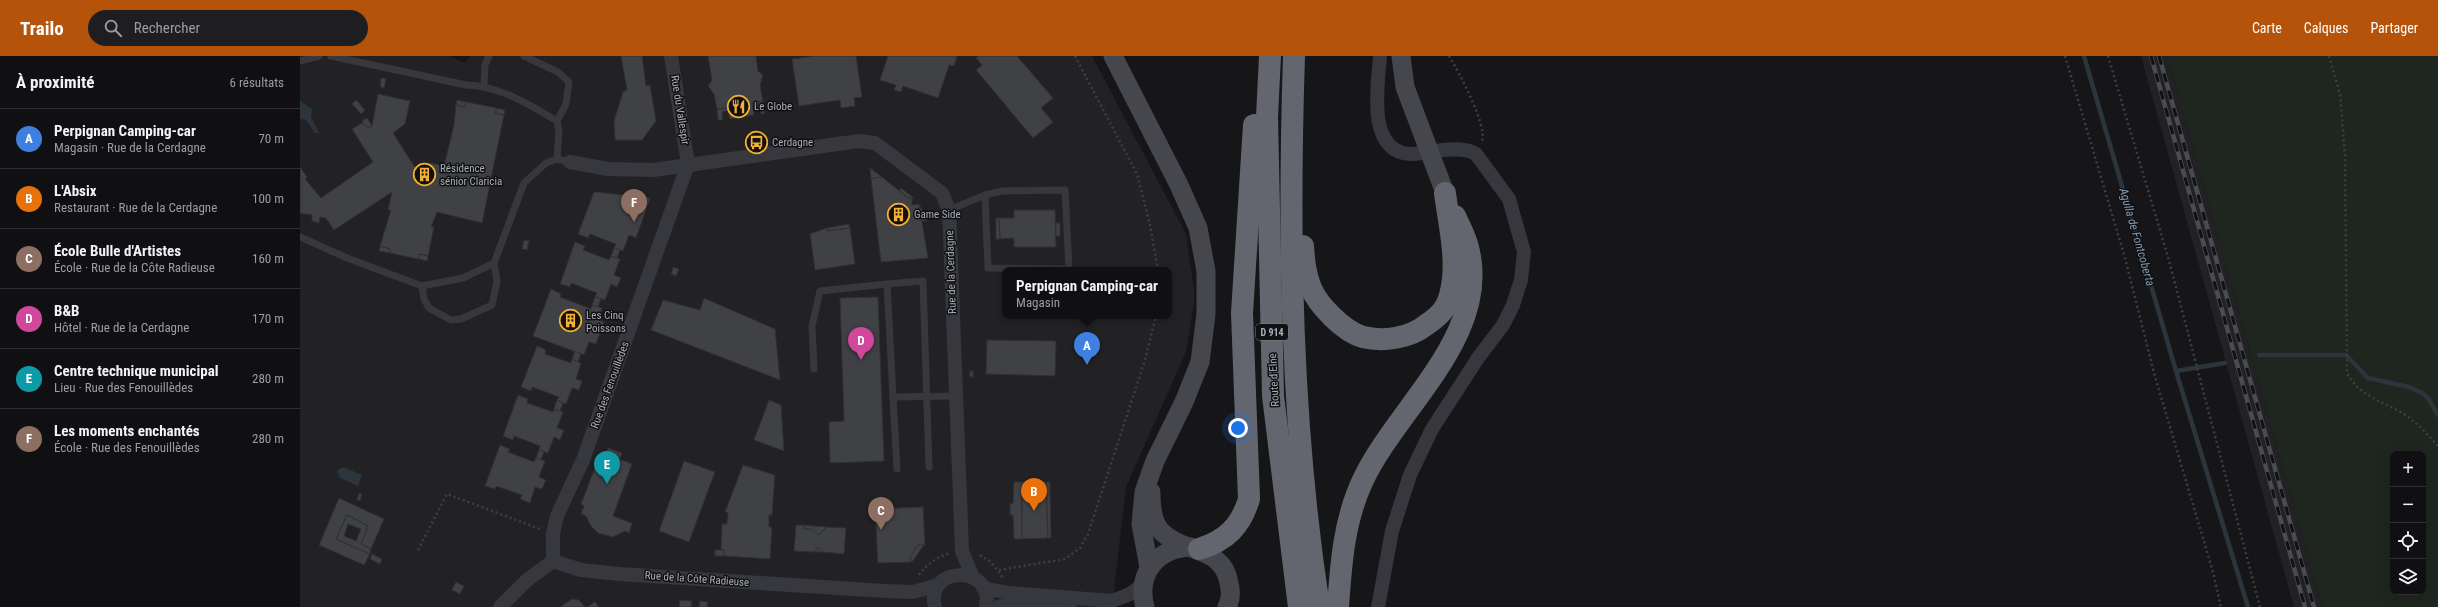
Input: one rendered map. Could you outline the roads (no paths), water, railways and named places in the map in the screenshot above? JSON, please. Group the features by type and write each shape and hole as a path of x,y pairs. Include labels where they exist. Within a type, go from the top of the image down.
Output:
{"highway":[{"path":"1195,548 1211,546 1230,534 1240,523 1249,499 1242,313 1261,56"},
{"name":"Route d'Elne","path":"1270,56 1267,117 1273,396 1299,607"},
{"name":"Route d'Elne","path":"1294,56 1291,153 1291,272 1295,392 1312,563 1319,607"},
{"path":"1304,56 1301,136 1305,269 1311,288 1324,309 1340,324 1362,336 1390,339 1419,331 1441,315 1450,295 1453,257 1445,193"},
{"path":"1338,607 1342,557 1347,526 1363,480 1376,456 1450,350 1466,309 1472,278 1467,244 1445,193"}],"main road":[{"path":"1113,56 1179,185 1198,228 1206,271 1206,314 1200,362 1184,402 1155,461 1144,492 1141,524 1146,575 1145,607"},
{"path":"1401,56 1405,87 1445,193"},
{"path":"1155,461 1150,486 1152,510 1159,530 1173,541 1212,555 1222,565 1228,577 1231,591 1227,607"},
{"path":"1146,575 1167,551 1179,548 1195,548"}],"street":[{"name":"Rue du Vallespir","path":"671,56 688,164"},
{"path":"1378,607 1392,531 1410,475 1432,429 1478,358 1503,325 1513,305 1522,280 1524,252 1509,199 1476,154 1472,151 1455,149 1410,154 1400,152 1390,146 1381,133 1377,96 1380,56"},
{"name":"Rue de la Cerdagne","path":"564,161 608,169 653,170 859,141 875,143 942,193 949,210 962,551 973,578"},
{"name":"Rue des Fenouillèdes","path":"552,561 553,534 557,516 583,460 672,215 688,164"},
{"name":"Rue de la Cerdagne","path":"950,576 962,551"},
{"path":"500,607 527,580 552,561"},
{"name":"Rue de la Côte Radieuse","path":"552,561 580,570 619,574 913,592"},
{"path":"913,592 938,585 950,576 958,574 973,578 983,588 1008,593 1112,601 1130,594 1146,575"},
{"path":"934,607 934,593 938,585"},
{"path":"983,588 986,607"},
{"path":"913,592 931,607"},
{"path":"998,607 1009,604 1070,607"}],"lane":[{"path":"300,61 319,56"},
{"path":"331,56 466,85 484,86 519,99 557,121"},
{"path":"484,86 485,65 488,56"},
{"path":"422,286 424,300 429,308 451,320 460,319 492,305 497,281 494,263 524,183 546,163 564,161 557,121 566,104 569,82 558,72 524,56"},
{"path":"949,210 985,195 1002,191 1065,190 1069,267"},
{"path":"985,195 988,268 1002,268"},
{"path":"300,237 347,258 422,286 463,278 494,263"},
{"path":"814,369 812,326 820,291 923,281 929,467"},
{"path":"887,284 897,469"},
{"path":"893,397 956,396"}],"waterway":[{"name":"Agulla de Fontcoberta","path":"2084,56 2176,371 2225,363"},
{"name":"Agulla de Fontcoberta","path":"2259,355 2346,355 2368,378 2409,387 2422,393 2428,398 2438,415"},
{"path":"2176,371 2248,607"}],"railway":[{"path":"2151,56 2305,607"},
{"path":"2159,56 2314,607"}],"place":[{"name":"Le Globe","path":"739,106"},
{"name":"Cerdagne","path":"757,142"},
{"name":"Résidence sénior Claricia","path":"424,174"},
{"name":"Game Side","path":"898,214"},
{"name":"Les moments enchantés","path":"634,222"},
{"name":"Les Cinq Poissons","path":"570,321"},
{"name":"B&B","path":"861,360"},
{"name":"Perpignan Camping-car","path":"1087,365"},
{"name":"Centre technique municipal","path":"607,484"},
{"name":"L'Absix","path":"1034,511"},
{"name":"École Bulle d'Artistes","path":"881,530"}]}
